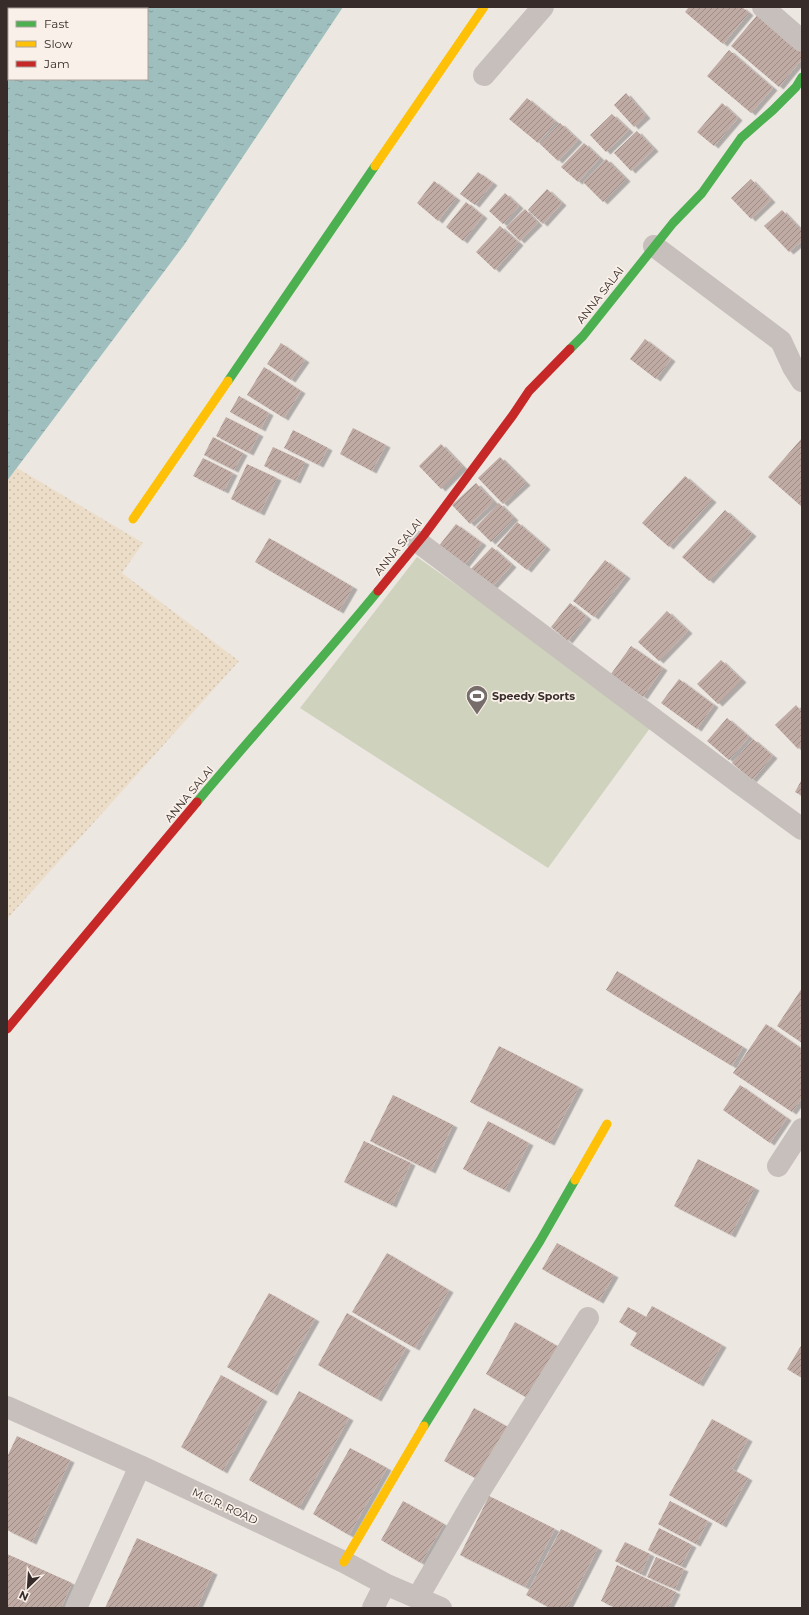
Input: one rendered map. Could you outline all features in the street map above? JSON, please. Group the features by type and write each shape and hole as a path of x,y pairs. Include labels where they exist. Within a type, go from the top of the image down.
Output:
{"street":[{"path":"133,519 484,7"},
{"path":"484,75 543,7"},
{"path":"764,7 802,40"},
{"name":"ANNA SALAI","path":"7,1029 249,740 343,634 418,542 514,415 529,391 583,336 673,223 702,193 741,138 773,110 796,87 802,77"},
{"path":"654,246 781,341 793,368 802,381"},
{"path":"418,542 802,829"},
{"path":"344,1562 425,1426 540,1241 607,1124"},
{"path":"778,1166 802,1129"},
{"path":"418,1597 474,1500 588,1318"},
{"name":"M.G.R. ROAD","path":"8,1411 140,1466 344,1562 384,1584 418,1597 441,1608"},
{"path":"76,1608 140,1466"},
{"path":"373,1608 384,1584"}],"sand":[{"path":"17,468 143,543 122,573 239,661 7,919 7,481"}],"green space":[{"name":"Speedy Sports","path":"417,557 653,724 548,868 300,708"}],"water":[{"path":"7,7 343,7 184,245 7,481"}],"building":[{"path":"689,7 742,7 749,13 723,44 685,12"},
{"path":"759,13 802,50 802,59 779,87 731,46"},
{"path":"729,50 773,88 751,113 707,76"},
{"path":"626,93 646,116 634,127 614,105"},
{"path":"527,98 556,122 538,143 509,119"},
{"path":"722,103 738,118 714,146 697,132"},
{"path":"612,114 629,130 606,152 590,135"},
{"path":"560,123 578,140 558,161 540,144"},
{"path":"637,131 654,149 631,171 614,153"},
{"path":"584,143 600,158 578,182 561,167"},
{"path":"606,159 626,179 603,202 583,182"},
{"path":"478,172 493,183 475,205 460,194"},
{"path":"751,179 771,200 751,219 731,198"},
{"path":"434,181 456,198 438,221 417,203"},
{"path":"547,189 562,203 543,224 528,210"},
{"path":"505,193 519,206 503,224 489,211"},
{"path":"466,202 483,216 463,241 446,227"},
{"path":"525,209 538,223 520,241 506,227"},
{"path":"782,210 802,231 802,241 789,252 764,226"},
{"path":"500,226 519,243 495,270 476,252"},
{"path":"645,339 671,359 656,379 630,359"},
{"path":"281,343 305,360 291,380 267,364"},
{"path":"264,367 301,391 284,418 247,395"},
{"path":"239,396 269,413 261,429 230,412"},
{"path":"226,417 259,434 249,453 216,436"},
{"path":"353,428 386,445 372,471 340,454"},
{"path":"293,430 328,448 319,465 284,448"},
{"path":"213,437 243,453 234,470 204,455"},
{"path":"802,438 802,507 768,477"},
{"path":"441,444 463,467 441,489 419,466"},
{"path":"273,447 305,462 296,481 264,466"},
{"path":"500,457 526,483 503,504 478,478"},
{"path":"203,458 233,473 224,491 193,476"},
{"path":"247,464 277,478 260,513 231,499"},
{"path":"685,476 712,500 669,547 642,523"},
{"path":"476,483 494,502 470,524 452,505"},
{"path":"499,503 514,518 491,542 476,527"},
{"path":"725,510 752,534 709,581 682,557"},
{"path":"517,522 546,547 527,570 497,546"},
{"path":"456,524 482,543 463,567 438,547"},
{"path":"269,538 353,587 339,611 255,562"},
{"path":"492,547 512,565 491,588 471,569"},
{"path":"605,560 626,576 594,617 573,601"},
{"path":"570,603 587,617 568,641 551,627"},
{"path":"667,611 688,631 659,661 638,642"},
{"path":"631,646 663,668 643,697 611,674"},
{"path":"721,660 742,680 718,704 697,684"},
{"path":"679,679 714,705 697,729 661,703"},
{"path":"796,705 802,712 802,745 798,749 775,725"},
{"path":"727,718 749,737 729,760 707,741"},
{"path":"753,739 773,756 752,780 732,763"},
{"path":"802,779 802,796 795,792"},
{"path":"617,971 743,1047 732,1066 606,990"},
{"path":"802,988 802,1043 777,1026"},
{"path":"766,1024 802,1049 802,1098 792,1112 733,1073"},
{"path":"499,1046 579,1087 550,1143 470,1102"},
{"path":"740,1085 787,1118 770,1143 723,1110"},
{"path":"393,1095 453,1125 431,1171 370,1141"},
{"path":"488,1121 529,1143 505,1190 463,1169"},
{"path":"364,1141 411,1163 392,1205 344,1182"},
{"path":"698,1159 755,1188 731,1235 674,1206"},
{"path":"557,1243 614,1275 599,1301 542,1269"},
{"path":"387,1253 449,1290 415,1348 352,1312"},
{"path":"269,1293 315,1319 273,1393 227,1367"},
{"path":"652,1306 722,1345 699,1384 630,1345 637,1333 619,1322 628,1307 646,1317"},
{"path":"347,1313 406,1348 377,1399 318,1365"},
{"path":"515,1322 559,1347 529,1399 486,1374"},
{"path":"802,1344 802,1378 787,1369"},
{"path":"221,1375 263,1399 223,1471 181,1447"},
{"path":"299,1391 349,1418 299,1508 249,1480"},
{"path":"474,1408 508,1427 479,1480 444,1461"},
{"path":"712,1419 748,1439 732,1469 748,1478 722,1525 669,1495"},
{"path":"17,1436 70,1460 32,1542 7,1530 7,1457"},
{"path":"350,1448 387,1468 349,1535 313,1514"},
{"path":"489,1496 555,1529 525,1587 460,1555"},
{"path":"403,1501 444,1524 421,1563 381,1540"},
{"path":"670,1501 708,1521 696,1544 658,1524"},
{"path":"659,1528 692,1545 681,1566 648,1550"},
{"path":"561,1529 598,1548 567,1608 550,1608 526,1595"},
{"path":"137,1538 213,1572 197,1608 105,1608"},
{"path":"625,1542 650,1554 641,1574 615,1561"},
{"path":"7,1554 72,1583 61,1608 7,1608"},
{"path":"656,1557 684,1569 675,1589 647,1577"},
{"path":"617,1565 676,1592 668,1608 616,1608 601,1601"}],"traffic: fast":[{"path":"570,349 583,336 673,223 702,193 741,138 773,110 796,87 802,77"},
{"path":"228,381 375,166"},
{"path":"197,802 378,591"},
{"path":"424,1426 540,1241 575,1180"}],"traffic: slow":[{"path":"375,166 484,7"},
{"path":"133,519 228,381"},
{"path":"575,1180 607,1124"},
{"path":"344,1562 424,1426"}],"traffic: jam":[{"path":"378,591 424,535 513,415 529,391 570,349"},
{"path":"7,1029 197,802"}],"place":[{"name":"Speedy Sports","path":"477,716"}]}
